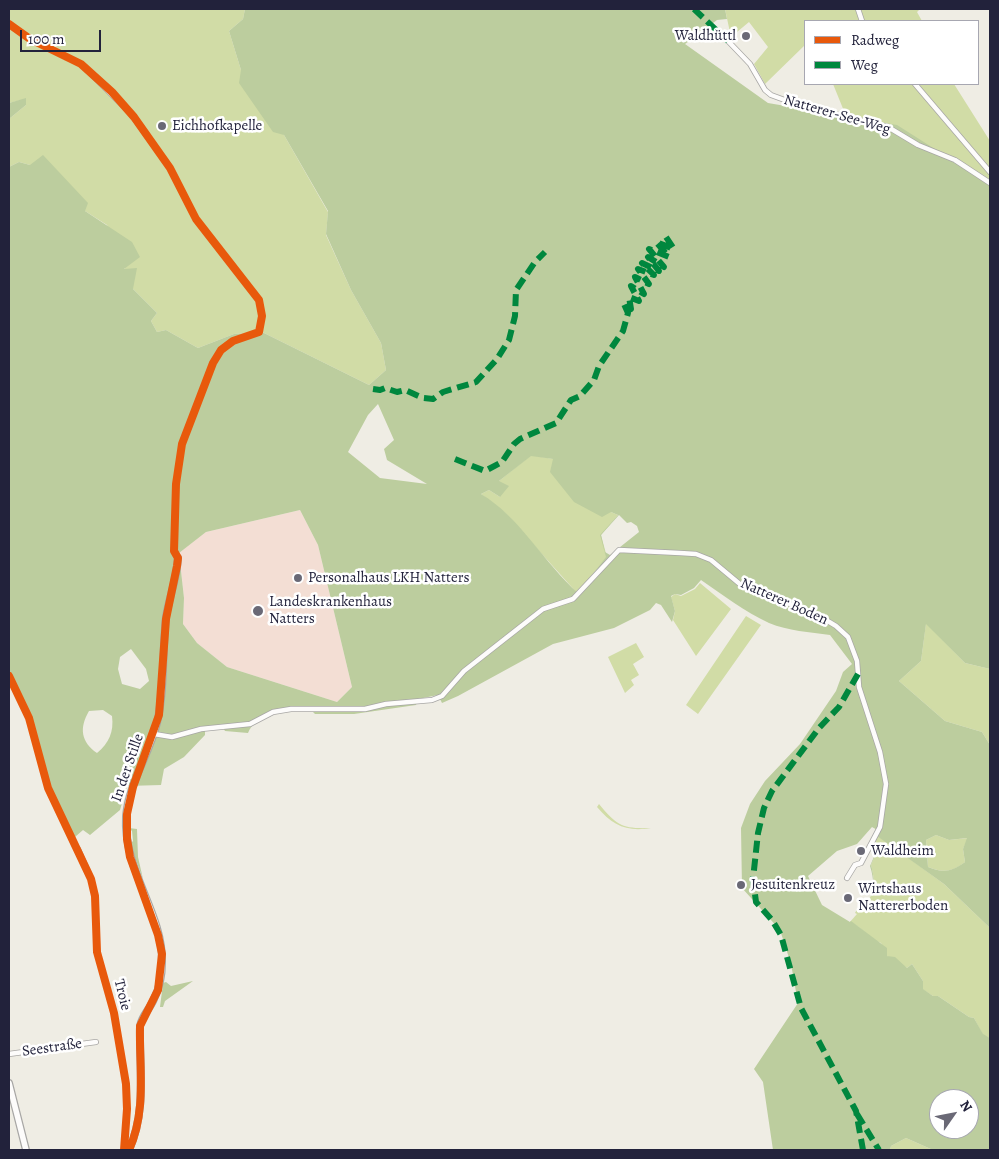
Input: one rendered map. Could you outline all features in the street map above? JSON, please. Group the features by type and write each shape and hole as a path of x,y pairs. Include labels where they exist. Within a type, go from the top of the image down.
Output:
{"street":[{"path":"9,24 30,39 81,64 118,99 134,117 170,168 196,219 259,300 262,316 259,332 233,341 221,350 213,363 182,444 176,484 174,551 178,558"},
{"name":"Natterer-See-Weg","path":"728,41 750,64 765,90 771,95 801,106 888,127 918,145 955,160 990,184"},
{"path":"916,85 990,172"},
{"name":"Natterer Boden","path":"154,734 172,737 200,729 250,724 273,712 290,709 365,709 386,704 432,700 442,696 464,671 543,609 574,599 615,552 625,550 696,554 711,560 741,585 816,614 836,626 848,638 857,660 859,687 880,752 886,784 880,827 861,863 855,865 847,878"},
{"name":"In der Stille","path":"129,1150 137,1127 140,1106 140,1026 144,1014 155,999 162,960 160,941 132,866 126,831 129,801 154,734 160,706 166,619 175,582 178,558"},
{"name":"Troie","path":"78,849 91,880 95,896 97,952 114,1013 126,1084 127,1109 124,1150"},
{"name":"Seestraße","path":"9,1054 96,1042"},
{"path":"9,1083 26,1150"}],"shaded area":[{"name":"Landeskrankenhaus Natters","path":"300,510 318,545 352,687 337,702 227,667 197,643 183,624 184,598 179,552 206,532"}],"green space":[{"path":"9,9 245,9 243,19 229,31 241,70 284,135 328,212 326,235 351,290 381,343 386,370 369,385 262,332 234,334 198,348 166,330 157,332 151,321 157,313 133,289 107,225 85,211 30,165 19,162 9,167 9,119 26,105 26,99 9,103"},
{"path":"245,9 725,9 727,19 717,20 685,44 768,103 897,125 990,184 990,669 965,663 926,624 921,661 899,681 945,721 982,732 990,745 990,928 944,884 877,836 879,831 872,827 857,844 837,851 808,876 822,905 850,922 865,904 851,921 887,948 887,956 895,957 907,968 912,964 923,981 923,989 933,996 938,996 969,1017 974,1018 983,1034 990,1038 990,1150 933,1150 906,1138 891,1146 890,1150 773,1150 763,1082 754,1069 798,1003 791,964 780,930 742,888 741,828 750,804 765,781 800,744 836,691 843,672 852,664 830,635 776,626 743,609 701,580 694,588 681,595 675,594 671,596 675,611 672,622 661,605 656,603 650,610 614,628 553,644 442,703 438,695 418,699 416,705 354,714 276,712 259,719 248,733 225,731 222,726 205,727 205,735 184,757 164,769 161,785 127,786 120,810 90,835 83,830 75,837 52,795 31,715 9,673 9,167 19,162 30,165 43,155 88,203 85,211 132,242 140,257 124,269 137,268 133,289 157,313 151,321 157,332 166,330 198,348 234,334 262,332 369,385 386,370 381,343 351,290 326,234 328,211 284,135 273,132 239,83 241,70 229,31 243,19","holes":["378,404 394,440 384,449 387,460 427,484 380,478 348,452 368,415","531,456 553,459 550,472 574,502 602,517 611,512 618,515 600,535 606,557 578,593 508,515 481,494 489,490 500,497 509,486 499,481","300,510 318,545 352,687 337,702 227,667 197,643 183,624 184,598 179,553 206,532","619,515 627,523 631,522 637,526 639,532 610,555 605,552 601,535","131,649 146,669 149,681 140,689 122,684 118,669 120,657","103,710 112,716 110,737 97,753 88,744 83,734 84,723 89,711","936,835 949,840 967,838 963,849 965,862 947,871 928,867 926,840"]},
{"path":"725,9 920,9 917,12 921,20 804,20 804,46 765,84 754,64 768,47 749,22 731,37"},
{"path":"833,85 955,85 990,141 990,184 846,116"},
{"path":"26,98 26,105 9,119 9,103"},
{"path":"531,455 553,459 611,512 618,515 601,535 607,557 577,593 505,513 481,494 489,490 500,497 499,481"},
{"path":"700,583 731,609 696,656 673,620 675,611 671,597 675,594 681,596 695,589"},
{"path":"746,616 761,625 698,714 686,705"},
{"path":"926,623 965,663 990,669 990,745 982,732 945,721 899,681 921,661"},
{"path":"636,643 644,657 633,664 639,675 631,680 634,685 625,693 608,657"},
{"path":"599,804 621,825 634,828 651,828 635,829 621,826 603,814 597,807"},
{"path":"129,828 137,829 138,857 143,879 130,844 133,841 132,831"},
{"path":"877,835 944,884 990,928 990,1038 983,1035 974,1018 969,1017 938,996 933,996 922,989 923,981 912,964 907,968 887,956 881,943 850,922 857,914 855,913 861,902 865,905 873,891 874,881 871,865 880,845 875,842"},
{"path":"936,835 949,840 968,838 963,849 965,862 947,871 928,867 926,840"},
{"path":"875,842 880,845 871,865 874,883 871,894 873,884 870,866 879,845"},
{"path":"193,981 165,1001 163,1007 160,1007 163,983 166,982 171,986"},
{"path":"906,1138 933,1150 890,1150 891,1146"}],"marked path":[{"path":"694,9 728,41"},
{"path":"455,459 485,471 502,462 514,444 520,439 556,423 571,400 580,396 594,380 599,366 623,331 628,313 624,304 631,309 629,297 639,301 631,286 644,294 635,277 649,284 638,269 654,275 642,263 659,271 648,257 664,267 649,249 669,257 656,242 674,249 666,237"},
{"path":"373,389 380,390 385,388 397,392 405,390 423,398 433,399 443,392 476,382 497,359 509,340 515,316 516,290 535,262 545,252"},
{"path":"858,674 839,707 819,728 772,791 764,808 758,833 753,879 756,902 772,920 781,935 801,1008 856,1111 863,1150"},
{"path":"857,1114 879,1150"}],"cycle path":[{"path":"9,24 30,39 81,64 112,92 134,117 170,168 196,219 259,300 262,316 259,332 233,341 221,350 213,363 182,444 176,484 174,551 178,558 166,619 159,715 133,787 127,814 127,839 130,857 158,935 162,954 158,990 140,1026 140,1104 135,1135 129,1150"},
{"path":"9,676 29,718 48,788 91,879 95,896 97,952 114,1013 126,1084 127,1109 124,1150"}],"place":[{"name":"Waldhüttl","path":"746,36"},
{"name":"Eichhofkapelle","path":"162,126"},
{"name":"Personalhaus LKH Natters","path":"298,578"},
{"name":"Landeskrankenhaus Natters","path":"258,611"},
{"name":"Waldheim","path":"861,851"},
{"name":"Jesuitenkreuz","path":"741,885"},
{"name":"Wirtshaus Nattererboden","path":"848,898"}]}
